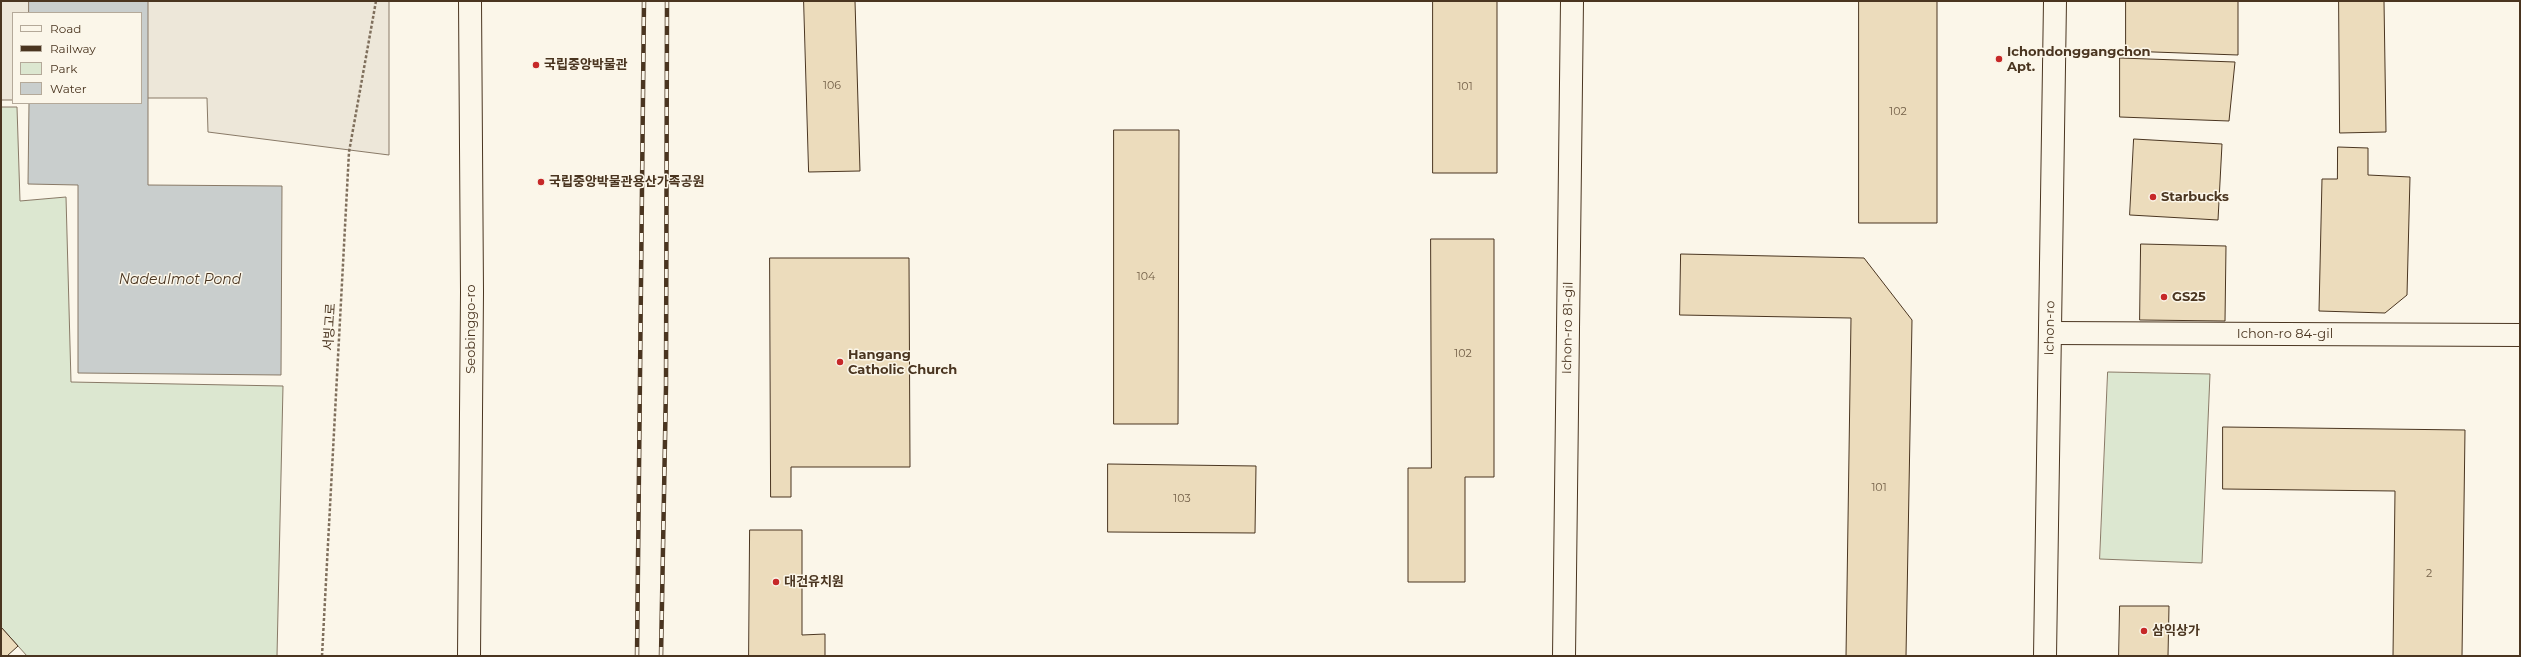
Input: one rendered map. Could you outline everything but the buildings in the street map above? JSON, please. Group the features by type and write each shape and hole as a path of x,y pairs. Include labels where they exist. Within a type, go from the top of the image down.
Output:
{"street":[{"name":"Seobinggo-ro","path":"469,656 472,300 470,1"},
{"name":"Ichon-ro 81-gil","path":"1564,656 1572,1"},
{"name":"Ichon-ro","path":"2045,656 2055,1"},
{"name":"Ichon-ro 84-gil","path":"2050,333 2520,336"}],"path":[{"name":"서빙고로","path":"322,656 349,152 376,1"}],"green space":[{"path":"1,107 17,107 20,201 66,197 71,382 283,386 277,656 27,656 1,627"},
{"path":"2108,372 2210,374 2202,563 2100,559"}],"shaded area":[{"path":"1,1 389,1 389,155 208,132 207,98 142,98 142,12 12,12 12,100 1,100"}],"water":[{"name":"Nadeulmot Pond","path":"29,1 148,1 148,185 282,186 281,375 78,373 78,185 28,184 29,104 142,104 142,12 29,12"}],"railway":[{"path":"637,656 644,1"},
{"path":"661,656 666,386 667,1"}],"place":[{"name":"Ichondonggangchon Apt.","path":"1999,59"},
{"name":"국립중앙박물관","path":"536,65"},
{"name":"국립중앙박물관용산가족공원","path":"541,182"},
{"name":"Starbucks","path":"2153,197"},
{"name":"GS25","path":"2164,297"},
{"name":"Hangang Catholic Church","path":"840,362"},
{"name":"대건유치원","path":"776,582"},
{"name":"삼익상가","path":"2144,631"}]}
